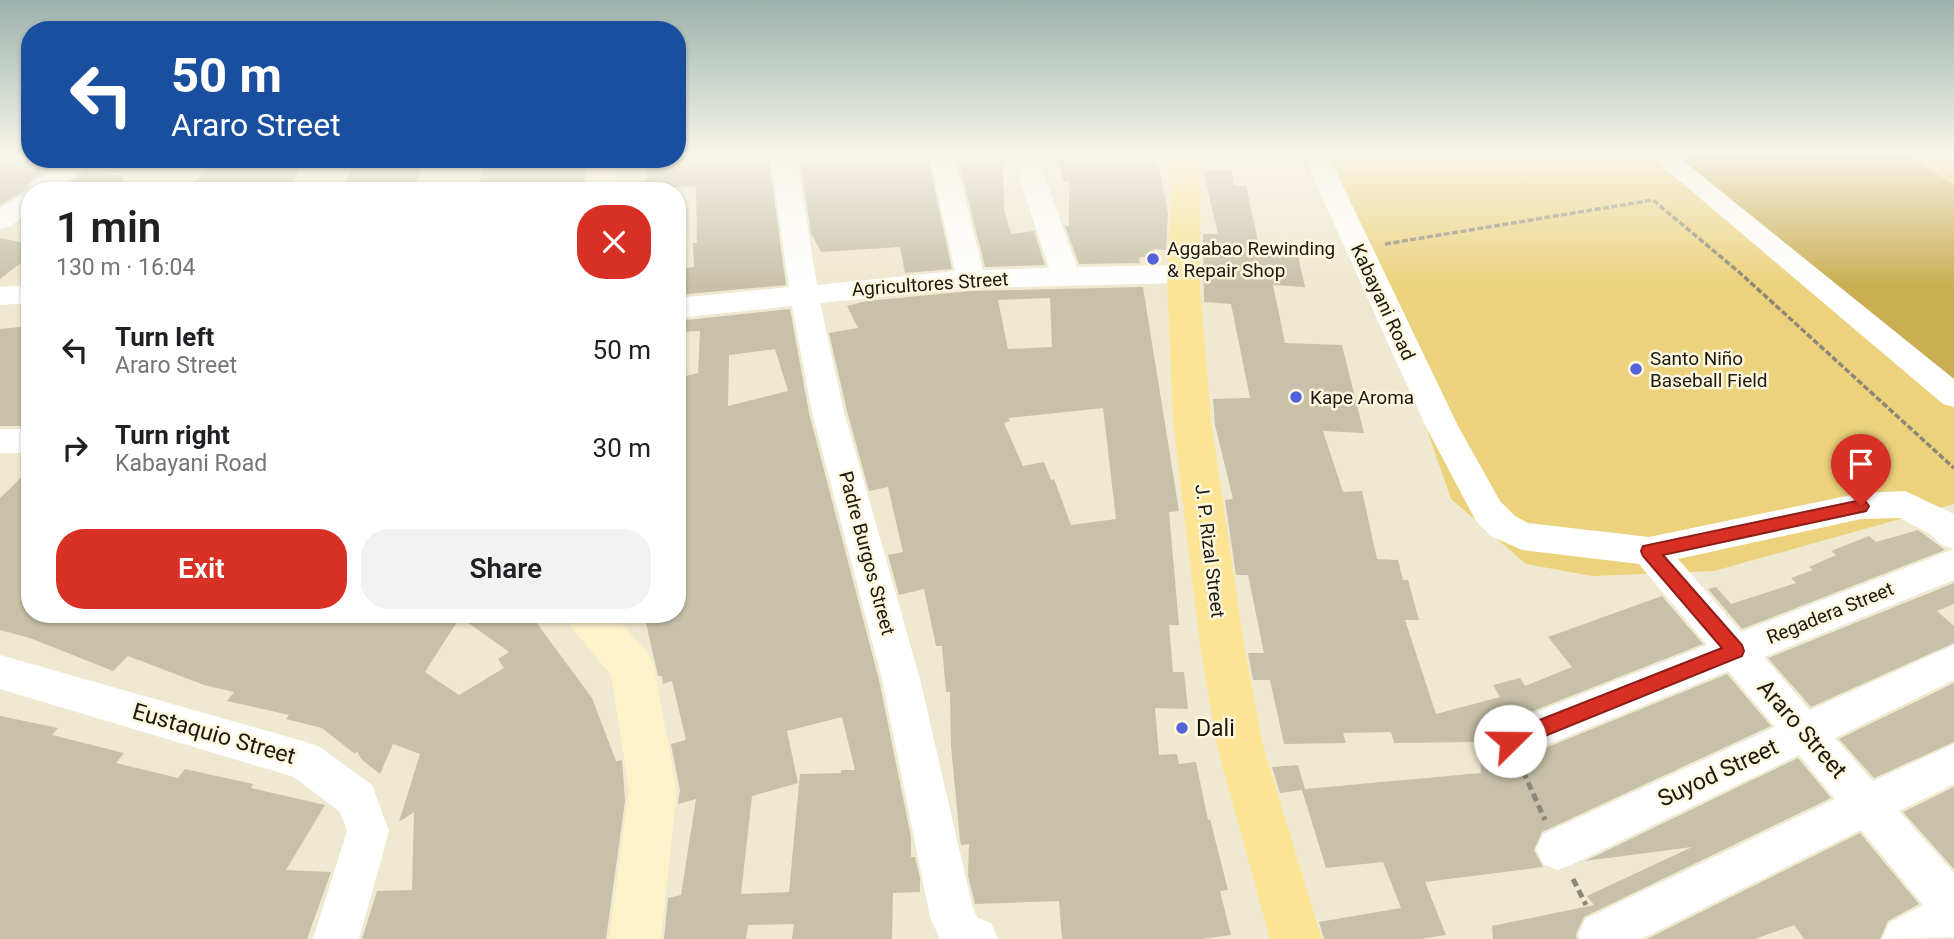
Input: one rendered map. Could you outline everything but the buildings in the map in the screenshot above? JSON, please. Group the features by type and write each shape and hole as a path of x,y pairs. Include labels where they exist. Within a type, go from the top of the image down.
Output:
{"main road":[{"name":"J. P. Rizal Street","path":"1186,199 1183,274 1192,421 1222,645 1240,746 1296,939"}],"street":[{"name":"Padre Burgos Street","path":"790,199 804,294 828,412 901,679 952,916 963,935 975,939"},
{"path":"952,199 971,279"},
{"path":"1040,199 1066,276"},
{"name":"Kabayani Road","path":"1335,199 1442,427 1488,511 1503,526 1522,537 1649,551 1861,506 1905,504 1948,530"},
{"path":"1714,199 1954,396"},
{"path":"0,221 21,206"},
{"name":"Agricultores Street","path":"686,307 971,279 1183,274"},
{"path":"0,296 21,295"},
{"name":"Araro Street","path":"1649,551 1954,910"},
{"name":"Regadera Street","path":"1510,741 1954,564"},
{"path":"594,623 632,667 653,790 635,939"},
{"name":"Suyod Street","path":"1558,849 1954,662"},
{"name":"Eustaquio Street","path":"0,672 306,761 358,799 368,831 336,939"},
{"path":"1601,935 1954,763"},
{"path":"1905,939 1954,910"}],"path":[{"path":"1357,249 1653,200 1739,272 1954,468"}],"shaded area":[{"name":"Santo Niño Baseball Field","path":"1340,199 1727,199 1954,381 1954,504 1714,571 1592,576 1526,564 1451,499 1350,208"},
{"path":"1727,199 1954,199 1954,381"}],"place":[{"name":"Aggabao Rewinding & Repair Shop","path":"1153,259"},
{"name":"Santo Niño Baseball Field","path":"1636,369"},
{"name":"Kape Aroma","path":"1296,397"},
{"name":"Dali","path":"1182,728"}],"route":[{"path":"1510,741 1735,651 1649,551 1861,506"}]}
